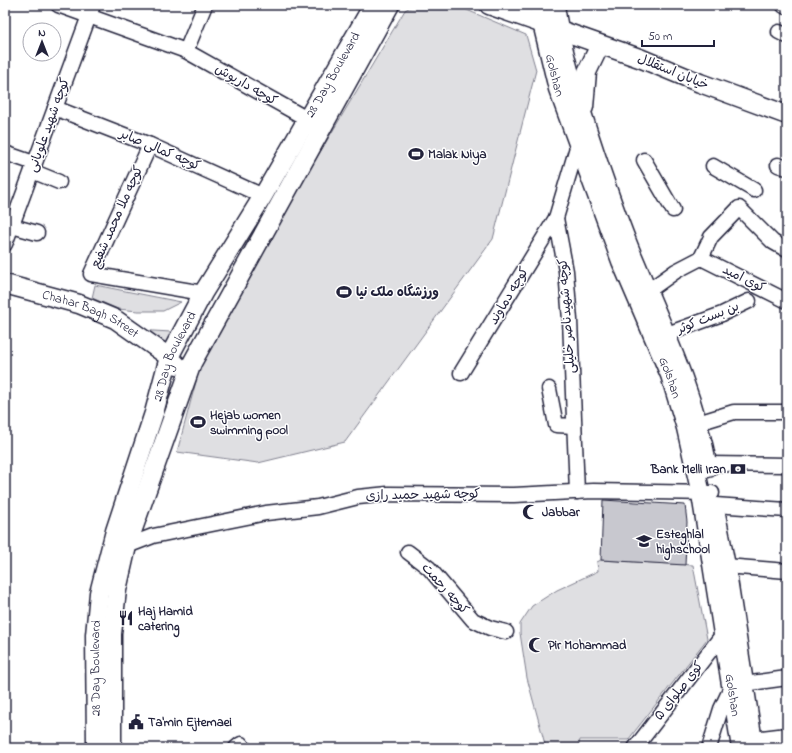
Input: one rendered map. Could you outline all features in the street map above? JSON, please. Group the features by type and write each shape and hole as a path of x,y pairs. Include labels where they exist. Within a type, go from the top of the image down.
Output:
{"main road":[{"name":"28 Day Boulevard","path":"112,748 104,717 95,635 99,593 115,531 154,413 169,357 203,293 263,196 373,5"},
{"name":"28 Day Boulevard","path":"96,748 104,717 117,590 127,546 192,363 390,5"},
{"name":"خیابان استقلال","path":"489,5 642,59 700,83 786,113"},
{"name":"Golshan","path":"539,5 558,88 621,262 670,375 709,497 726,566 737,686"},
{"name":"Golshan","path":"555,5 566,59 602,175 648,291 667,334 686,384 698,423 707,464 709,497 724,634 737,686 749,745"},
{"path":"584,118 587,72 600,45"},
{"path":"263,196 269,204 280,202"},
{"name":"Chahar Bagh Street","path":"5,284 79,304 115,319 169,357 178,366 186,366 192,363"},
{"path":"186,327 195,324 200,325 207,334"},
{"path":"154,413 172,419"}],"street":[{"name":"کوچه داریوش","path":"58,5 91,11 186,50 307,120"},
{"path":"186,50 205,5"},
{"name":"کوچه شهید علویانی","path":"5,244 91,11"},
{"name":"کوچه کمالی صابر","path":"55,108 150,145 263,196"},
{"name":"کوچه شهیدناصر خلیلی","path":"577,492 566,271 556,218 578,144"},
{"name":"کوچه ملا محمد شفیع","path":"150,145 92,274 203,293"},
{"path":"5,153 59,182"},
{"path":"644,160 673,210"},
{"path":"713,166 754,190"},
{"path":"648,291 676,271 701,258 711,237 739,208 773,242 787,250"},
{"name":"کوچه دماوند","path":"461,373 556,218"},
{"path":"12,226 37,233"},
{"name":"کوی امید","path":"701,258 787,301"},
{"name":"بن بست کوثر","path":"667,334 722,314 749,301"},
{"path":"549,389 556,425 574,426"},
{"path":"698,423 734,412 787,412"},
{"path":"707,464 787,465"},
{"name":"کوچه شهید حمید رازی","path":"127,546 153,536 266,514 318,507 358,497 388,494 514,495 577,492 709,497 787,510"},
{"name":"کوچه رحمت","path":"408,552 429,568 473,620 490,628 506,632"},
{"path":"726,566 787,571"},
{"name":"کوی صلوای ۵","path":"635,748 724,634"},
{"path":"709,748 721,709 737,686 787,678"},
{"path":"749,745 787,736"},
{"path":"236,748 241,744 244,748"}],"shaded area":[{"name":"Malak Niya","path":"414,5 455,5 526,35 536,70 493,239 345,442 258,463 177,452 207,341 405,10"},
{"path":"95,285 181,302 163,311 118,309 92,298"},
{"path":"137,330 171,332 164,353"},
{"path":"601,560 693,565 707,639 628,740 580,740 578,748 546,748 527,678 520,624 532,606 557,590 598,571 597,562"}],"building":[{"name":"Esteghlal highschool","path":"603,500 685,505 687,522 685,565 601,560"}],"place":[{"name":"Malak Niya","path":"416,154"},
{"name":"ورزشگاه ملک نیا","path":"344,292"},
{"name":"Hejab women swimming pool","path":"198,422"},
{"name":"Bank Melli Iran","path":"738,469"},
{"name":"Jabbar","path":"530,512"},
{"name":"Esteghlal highschool","path":"644,541"},
{"name":"Haj Hamid catering","path":"126,618"},
{"name":"Pir Mohammad","path":"536,645"},
{"name":"Ta'min Ejtemaei","path":"136,722"}]}
